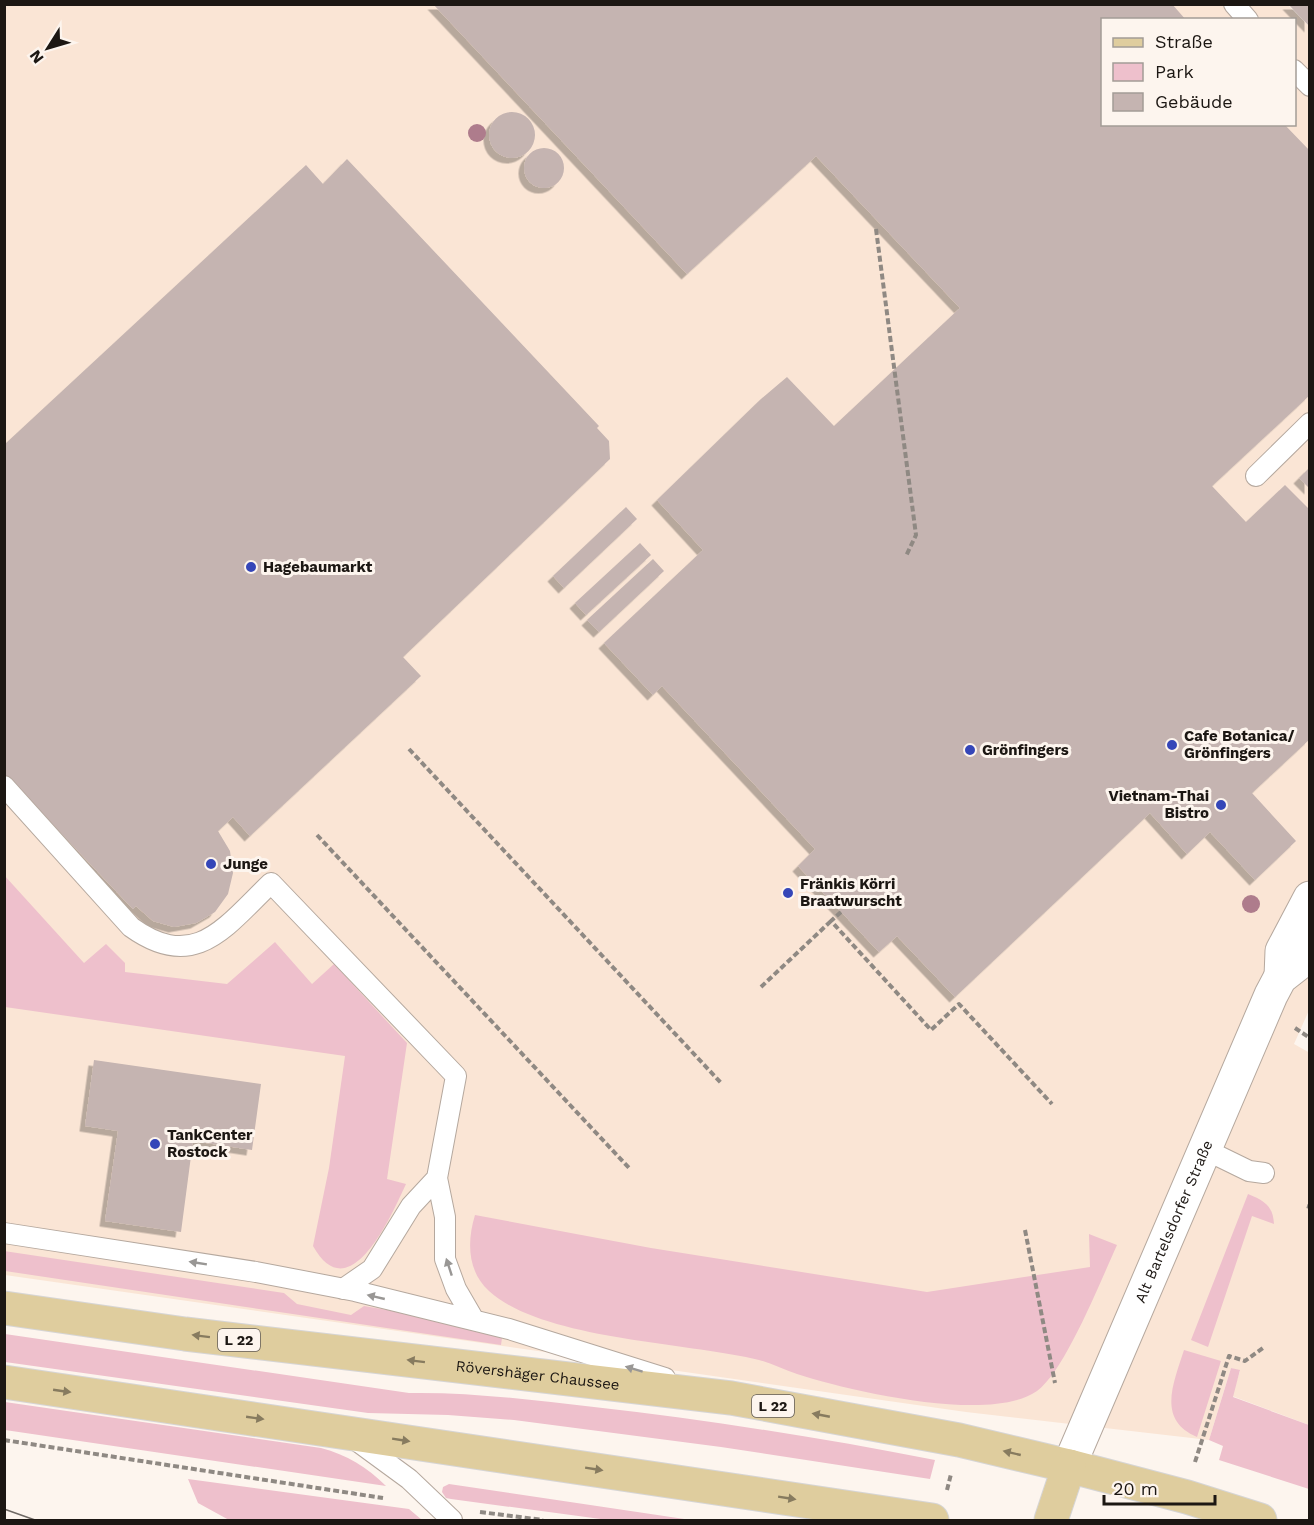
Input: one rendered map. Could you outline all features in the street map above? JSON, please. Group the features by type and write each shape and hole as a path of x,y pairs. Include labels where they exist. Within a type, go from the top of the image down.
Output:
{"main road":[{"name":"Rövershäger Chaussee","path":"4,1308 186,1334 730,1398 959,1440 1187,1497 1260,1521"},
{"path":"4,1382 932,1521"},
{"path":"1050,1521 1069,1466"}],"street":[{"name":"Alt Bartelsdorfer Straße","path":"1069,1466 1206,1150 1235,1077 1280,978 1282,951 1310,898"},
{"name":"Alt Bartelsdorfer Straße","path":"1280,978 1303,960 1310,948"}],"lane":[{"path":"1234,4 1246,18"},
{"path":"1296,71 1310,86"},
{"path":"1256,476 1310,423"},
{"path":"4,786 131,927 151,941 176,947 198,944 217,934 271,883 456,1076 437,1178 445,1217 445,1258 456,1289 474,1320"},
{"path":"1206,1150 1249,1171 1264,1173"},
{"path":"343,1289 372,1269 411,1206 437,1178"},
{"path":"4,1233 256,1272 343,1289 474,1320 730,1398"},
{"path":"343,1431 409,1479 445,1513"}],"path":[{"path":"876,229 916,535 906,556"},
{"path":"409,749 722,1084"},
{"path":"317,835 630,1169"},
{"path":"760,987 841,912"},
{"path":"831,921 932,1030 959,1004 1052,1104"},
{"path":"1025,1230 1055,1383"},
{"path":"1198,1449 1229,1356 1245,1360 1263,1348"},
{"path":"4,1440 445,1513 543,1521"}],"shaded area":[{"path":"5,5 1288,5 1310,27 1310,1008 1294,1044 1310,1053 1309,1425 1232,1396 1240,1371 1231,1368 1209,1440 966,1412 5,1275"}],"green space":[{"path":"4,875 84,963 106,944 125,963 125,972 227,984 275,942 312,984 334,964 407,1043 387,1179 406,1184 391,1216 368,1251 355,1263 341,1268 327,1264 313,1246 329,1168 345,1056 5,1007"},
{"path":"1248,1194 1270,1208 1274,1224 1252,1216 1208,1347 1191,1340"},
{"path":"475,1215 651,1248 927,1292 1090,1267 1089,1234 1117,1245 1070,1345 1059,1365 1037,1391 1016,1400 987,1405 955,1405 884,1396 820,1381 759,1360 579,1330 544,1320 513,1307 489,1291 476,1274 470,1245"},
{"path":"4,1251 284,1293 297,1304 351,1315 364,1306 422,1316 502,1338 501,1345 5,1271"},
{"path":"5,1334 409,1393 502,1397 680,1418 808,1437 935,1460 930,1479 721,1447 514,1420 448,1415 368,1413 5,1362"},
{"path":"1184,1350 1221,1361 1197,1437 1184,1430 1176,1421 1172,1410 1173,1387"},
{"path":"1231,1368 1240,1370 1233,1397 1309,1425 1309,1489 1219,1460 1223,1446 1209,1440"},
{"path":"5,1402 321,1448 356,1463 386,1486 5,1430"},
{"path":"188,1479 409,1509 422,1520 229,1520 198,1503"},
{"path":"449,1484 691,1520 608,1520 451,1499 446,1498 442,1492 443,1487"}],"building":[{"path":"433,4 1172,4 1184,18 1101,18 1101,126 1286,126 1310,151 1310,395 1212,486 1246,522 1285,485 1310,510 1310,739 1252,793 1296,841 1255,880 1210,832 1187,854 1150,813 955,997 897,936 879,952 798,866 815,849 662,686 653,695 604,643 703,550 657,500 761,399 787,377 834,426 960,308 816,156 687,274"},
{"path":"1288,4 1310,4 1310,27"},
{"path":"512,112 528,119 535,135 528,151 512,158 496,151 489,135 496,119"},
{"path":"544,148 552,149 558,154 563,160 563,176 558,182 552,187 544,188 536,187 530,182 525,176 524,168 525,160 530,154 536,149"},
{"name":"Hagebaumarkt","path":"347,159 599,426 597,428 609,441 610,459 403,657 421,676 250,836 233,817 218,831 230,851 233,873 228,894 215,912 196,923 174,927 153,921 136,906 133,909 4,773 4,445 306,165 323,184"},
{"path":"1310,467 1310,489 1299,478"},
{"path":"626,507 637,519 564,588 553,576"},
{"path":"640,543 651,555 586,615 575,603"},
{"path":"653,559 664,571 599,632 587,620"},
{"name":"TankCenter Rostock","path":"94,1060 261,1084 252,1150 193,1141 181,1232 105,1221 118,1131 85,1126"}],"tram line":[{"path":"4,1509 35,1520"}],"place":[{"name":"Hagebaumarkt","path":"251,567"},
{"name":"Cafe Botanica/ Grönfingers","path":"1172,745"},
{"name":"Grönfingers","path":"970,750"},
{"name":"Vietnam-Thai Bistro","path":"1221,805"},
{"name":"Junge","path":"211,864"},
{"name":"Fränkis Körri Braatwurscht","path":"788,893"},
{"name":"TankCenter Rostock","path":"155,1144"}]}
